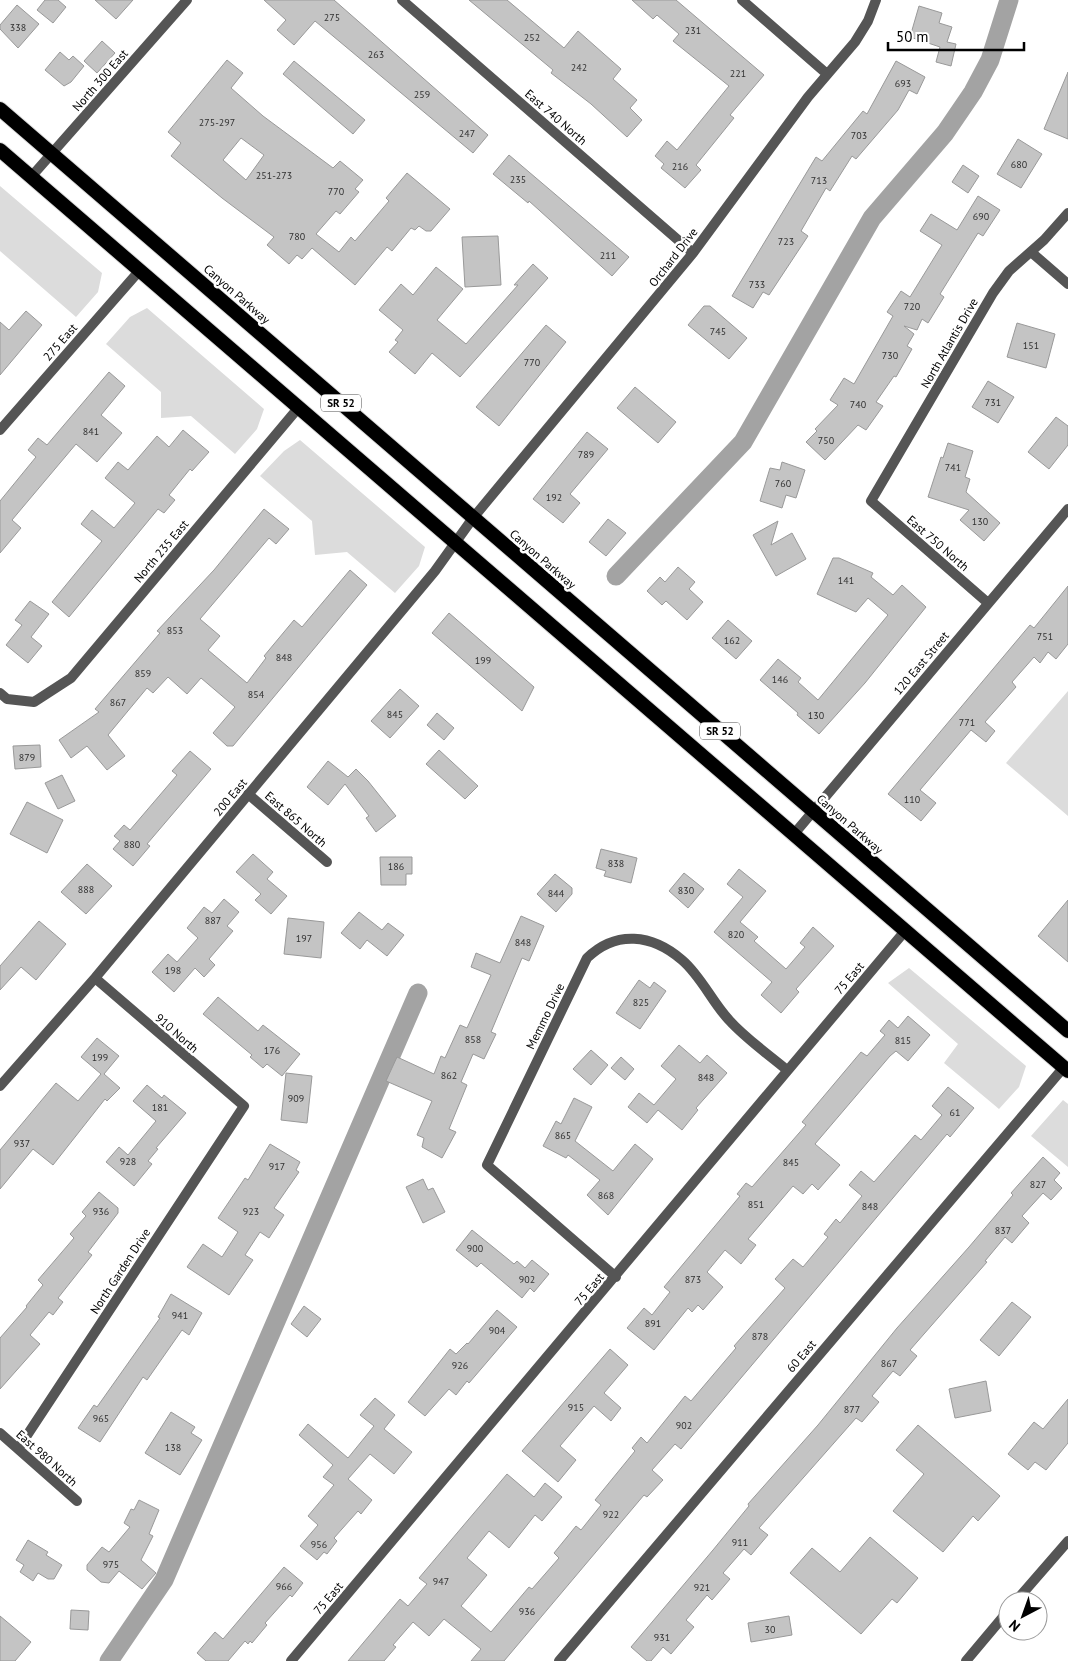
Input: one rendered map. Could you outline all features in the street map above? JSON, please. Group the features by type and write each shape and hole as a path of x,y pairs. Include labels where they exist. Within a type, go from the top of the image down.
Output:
{"highway":[{"name":"Canyon Parkway","path":"0,109 1068,1031"},
{"name":"SR 52","path":"0,150 1066,1069"}],"street":[{"name":"North 300 East","path":"31,177 187,0"},
{"name":"East 740 North","path":"402,0 693,253"},
{"path":"742,0 827,74"},
{"name":"Orchard Drive","path":"473,518 693,253 827,74 855,42 868,21 876,0"},
{"name":"North Atlantis Drive","path":"871,501 993,293 1009,271 1031,252 1068,213"},
{"path":"1031,252 1068,284"},
{"name":"275 East","path":"0,430 140,270"},
{"name":"North 235 East","path":"0,693 7,699 34,702 71,678 299,407"},
{"name":"East 750 North","path":"871,501 988,603"},
{"name":"120 East Street","path":"794,834 1068,508"},
{"name":"200 East","path":"0,1086 95,978 429,578 473,518"},
{"name":"East 865 North","path":"248,794 327,862"},
{"name":"75 East","path":"291,1661 616,1277 905,931"},
{"name":"Memmo Drive","path":"616,1277 487,1165 587,958 599,947 624,938 640,938 659,946 682,960 729,1020 787,1070"},
{"name":"910 North","path":"95,978 244,1106"},
{"name":"60 East","path":"558,1661 1066,1069"},
{"name":"North Garden Drive","path":"18,1449 244,1106"},
{"name":"East 980 North","path":"0,1433 76,1501"},
{"path":"1025,1591 1068,1541"},
{"path":"966,1661 998,1623"}],"shaded area":[{"path":"0,186 102,273 98,292 76,317 0,251"},
{"path":"147,308 264,409 257,429 235,454 191,416 161,418 161,392 106,344 130,317"},
{"path":"300,440 425,547 419,566 395,593 347,552 315,555 312,521 260,476 284,451"},
{"path":"1068,691 1068,816 1006,763"},
{"path":"909,968 1026,1066 1019,1087 999,1109 944,1063 958,1044 888,983"},
{"path":"1063,1100 1068,1104 1068,1167 1031,1136"}],"building":[{"path":"45,0 58,0 66,7 53,23 37,10"},
{"path":"95,0 133,0 116,19"},
{"path":"264,0 334,0 488,135 473,153 315,21 294,45 277,30 286,20"},
{"path":"469,0 507,0 564,48 578,31 621,69 613,79 637,100 630,108 642,120 627,137 591,104 551,73 553,70"},
{"path":"632,0 676,0 764,75 730,115 734,118 696,165 701,170 685,188 661,168 664,164 655,156 667,141 677,150 729,86 673,41 679,34 657,15 653,19"},
{"path":"17,5 39,24 18,48 0,29 0,25"},
{"path":"919,6 942,13 939,23 952,27 947,42 956,44 951,66 936,62 940,47 910,37"},
{"path":"102,41 115,53 97,73 84,61"},
{"path":"60,52 69,60 73,56 84,66 71,82 64,86 45,70"},
{"path":"227,60 243,73 231,88 263,116 333,168 340,161 363,180 355,189 359,192 340,214 336,211 316,234 339,252 351,237 355,241 389,201 386,198 407,173 450,209 431,231 426,231 419,226 415,230 411,228 392,251 387,247 355,285 312,248 302,259 297,255 289,264 267,245 274,237 171,156 181,143 168,132","holes":["241,138 264,155 246,180 223,160"]},
{"path":"294,61 365,120 353,134 283,74"},
{"path":"896,61 925,77 917,94 909,90 898,110 856,159 852,156 830,191 826,188 801,231 808,236 769,295 763,292 753,308 732,296 816,157 822,161 863,111 867,114"},
{"path":"1068,72 1068,139 1044,129"},
{"path":"1018,139 1042,154 1021,188 997,174"},
{"path":"509,155 629,257 612,276 529,201 528,203 493,174"},
{"path":"963,165 979,176 968,193 952,182"},
{"path":"978,196 1000,210 983,236 978,233 940,294 944,297 928,323 922,319 917,330 904,326 914,334 907,346 912,349 896,377 894,376 876,402 883,406 866,430 858,425 825,460 806,442 817,431 815,429 838,405 830,400 844,378 854,384 893,316 887,312 901,291 910,297 942,245 920,231 931,214 957,230"},
{"path":"498,236 501,285 465,287 462,237"},
{"path":"533,264 548,278 460,377 432,353 415,374 389,352 398,342 395,340 403,330 379,310 401,284 413,295 436,267 463,289 437,320 466,344 518,285 514,285"},
{"path":"704,306 710,306 747,338 729,359 688,325"},
{"path":"26,311 42,325 0,375 0,322 9,330"},
{"path":"1017,323 1055,334 1046,368 1007,357"},
{"path":"546,325 566,342 499,426 476,407"},
{"path":"109,372 125,386 101,415 122,433 97,462 76,444 12,520 21,528 0,553 0,501 36,457 28,450 38,438 47,445"},
{"path":"988,381 1014,397 998,423 972,407"},
{"path":"635,387 676,422 658,443 617,408"},
{"path":"1056,417 1068,426 1068,445 1049,469 1028,452"},
{"path":"183,430 209,452 192,471 190,469 169,495 175,500 164,513 158,509 69,617 52,602 102,541 81,524 92,510 114,528 135,503 105,478 118,462 128,470 157,436 169,447"},
{"path":"587,432 608,449 570,494 580,503 563,523 533,499"},
{"path":"948,443 973,451 965,477 970,479 966,492 1000,523 984,541 960,520 969,510 928,497 941,457 943,458"},
{"path":"782,462 805,470 796,498 786,495 782,508 760,501 770,468 780,470"},
{"path":"264,509 289,529 276,544 269,538 200,619 220,636 208,650 247,683 266,658 264,656 294,620 302,627 350,570 367,585 233,746 227,746 213,733 235,707 201,678 187,694 168,677 153,693 147,688 108,735 125,756 107,770 87,746 71,758 59,740 99,712 95,709 160,633 157,631 214,570"},
{"path":"608,519 626,533 606,556 589,542"},
{"path":"778,521 771,545 792,533 806,559 776,576 753,535"},
{"path":"833,558 839,558 873,573 871,577 893,595 902,585 926,607 865,683 819,734 760,680 778,659 801,678 798,682 818,700 888,615 868,598 856,612 817,594"},
{"path":"678,567 695,582 689,589 703,602 687,620 666,601 662,605 647,591 660,577 665,582"},
{"path":"1068,586 1068,644 1056,659 1048,652 1040,663 1034,657 1012,682 1016,687 985,722 995,731 986,742 971,730 920,790 936,803 921,821 888,794 1030,625 1034,628"},
{"path":"30,601 49,614 31,637 42,646 28,663 6,645 22,625 15,620"},
{"path":"449,613 534,687 522,711 432,633"},
{"path":"728,620 752,641 736,659 712,638"},
{"path":"400,689 419,706 390,738 371,721"},
{"path":"437,713 454,728 444,740 427,725"},
{"path":"40,745 41,767 15,769 13,746"},
{"path":"439,750 478,786 465,799 426,764"},
{"path":"190,751 211,769 147,844 150,846 133,866 113,849 120,841 114,836 124,825 130,830 177,775 172,771"},
{"path":"328,761 348,777 356,769 396,816 376,832 366,818 369,816 345,784 328,805 307,787"},
{"path":"62,775 75,801 58,809 45,783"},
{"path":"27,802 63,820 47,853 10,834"},
{"path":"601,849 637,858 631,883 604,876 606,871 596,868"},
{"path":"253,854 273,872 267,879 287,896 271,914 255,900 261,894 236,872"},
{"path":"380,857 412,857 412,874 406,874 406,885 381,885"},
{"path":"87,864 112,886 86,914 61,892"},
{"path":"739,869 766,891 740,922 758,937 754,941 786,969 805,947 800,943 813,927 834,946 796,989 799,992 781,1013 761,995 772,982 714,932 743,897 727,884"},
{"path":"684,873 704,889 688,908 669,891"},
{"path":"555,874 572,888 572,894 556,912 537,894"},
{"path":"224,899 239,912 227,926 233,931 209,959 215,965 204,977 195,968 174,992 152,972 168,954 177,962 198,938 187,928 204,907 212,913"},
{"path":"1068,900 1068,962 1038,936"},
{"path":"359,912 382,930 388,923 404,935 387,956 367,940 360,949 341,933"},
{"path":"521,916 544,926 529,961 522,958 491,1032 496,1034 484,1059 473,1054 461,1082 467,1085 449,1129 456,1132 442,1158 422,1147 424,1138 417,1135 432,1101 386,1081 397,1057 434,1074 441,1056 445,1058 460,1025 467,1028 491,975 471,967 476,953 500,963"},
{"path":"288,918 324,922 321,958 284,954"},
{"path":"39,921 66,944 36,980 21,967 0,990 0,966"},
{"path":"639,980 650,988 654,982 666,991 640,1029 616,1013"},
{"path":"218,997 258,1031 263,1025 300,1054 282,1076 267,1064 263,1068 250,1057 252,1055 203,1014"},
{"path":"908,1016 930,1035 908,1061 896,1051 890,1056 815,1144 840,1165 818,1190 812,1184 803,1194 793,1186 748,1239 756,1245 741,1264 725,1250 707,1272 723,1287 703,1310 698,1305 692,1312 688,1308 654,1350 627,1328 644,1308 652,1315 670,1292 664,1287 740,1196 737,1194 746,1183 752,1187 806,1125 802,1122 861,1052 867,1056 885,1035 880,1031 889,1020 898,1028"},
{"path":"97,1038 119,1056 104,1074 120,1088 107,1101 105,1099 53,1165 33,1149 0,1189 0,1150 56,1083 78,1101 101,1074 81,1057"},
{"path":"679,1045 700,1063 707,1055 727,1073 696,1108 698,1110 682,1130 658,1110 647,1123 628,1107 639,1093 654,1105 676,1079 661,1066"},
{"path":"591,1050 608,1065 591,1085 573,1069"},
{"path":"621,1057 634,1069 625,1080 611,1068"},
{"path":"286,1073 312,1076 307,1123 281,1120"},
{"path":"147,1085 162,1098 164,1095 186,1113 156,1148 158,1149 148,1161 152,1164 134,1186 106,1162 119,1147 128,1155 156,1121 133,1101"},
{"path":"948,1087 974,1108 950,1137 947,1134 681,1449 675,1444 652,1470 663,1480 647,1497 644,1495 504,1661 471,1661 481,1649 444,1619 429,1636 413,1622 393,1645 396,1647 384,1661 348,1661 400,1599 408,1606 427,1584 419,1578 507,1474 534,1497 545,1483 562,1497 542,1521 535,1515 509,1548 489,1531 467,1558 487,1575 461,1606 491,1632 529,1587 532,1589 559,1558 554,1553 576,1526 581,1530 601,1505 595,1500 635,1451 632,1448 641,1437 647,1443 685,1396 691,1401 736,1348 734,1346 785,1288 775,1279 793,1259 803,1267 828,1237 824,1234 836,1219 840,1223 862,1196 849,1185 861,1171 874,1182 915,1135 921,1140 942,1115 932,1106"},
{"path":"574,1098 592,1107 575,1141 613,1171 635,1144 653,1159 608,1215 587,1195 600,1180 568,1155 566,1158 543,1146 556,1121 561,1124"},
{"path":"270,1144 300,1162 296,1170 299,1172 274,1208 284,1215 269,1238 260,1232 245,1255 253,1260 229,1295 187,1267 203,1244 222,1257 238,1232 218,1218 245,1178 248,1180"},
{"path":"1043,1157 1060,1173 1054,1180 1062,1188 1051,1200 1043,1193 1022,1216 1029,1223 1012,1243 1005,1237 985,1261 987,1262 910,1350 917,1356 900,1376 893,1371 872,1396 879,1402 862,1422 856,1418 759,1528 768,1535 751,1555 744,1549 723,1573 730,1579 712,1600 707,1595 686,1620 694,1627 671,1654 663,1647 651,1661 647,1661 631,1647 749,1506 748,1504 818,1425 897,1328 969,1247 1013,1195 1011,1193"},
{"path":"423,1179 428,1190 433,1188 445,1212 423,1223 406,1187"},
{"path":"99,1192 118,1208 118,1213 88,1252 92,1255 58,1298 63,1302 53,1315 49,1312 30,1335 40,1344 0,1389 0,1338 43,1285 38,1280 74,1238 70,1234 86,1216 82,1212"},
{"path":"472,1230 514,1264 517,1261 525,1268 532,1260 549,1274 534,1292 530,1288 522,1298 481,1263 477,1267 456,1250"},
{"path":"171,1294 202,1313 189,1335 182,1330 147,1380 143,1377 100,1442 78,1428 94,1405 97,1407 160,1318 158,1317"},
{"path":"1012,1302 1031,1317 999,1356 980,1340"},
{"path":"304,1306 321,1319 307,1337 291,1324"},
{"path":"497,1310 517,1327 469,1383 467,1381 456,1395 449,1389 425,1416 408,1402 450,1349 456,1354 468,1344"},
{"path":"610,1349 628,1365 604,1393 621,1408 611,1421 594,1406 560,1446 576,1460 558,1482 522,1451"},
{"path":"986,1381 991,1411 955,1418 949,1389"},
{"path":"375,1398 395,1415 384,1429 412,1452 394,1474 370,1454 348,1479 372,1500 361,1514 358,1511 334,1538 337,1541 327,1554 324,1552 317,1560 300,1546 318,1525 308,1516 334,1485 323,1477 333,1465 299,1435 308,1424 348,1458 374,1426 360,1415"},
{"path":"1068,1399 1068,1443 1046,1470 1035,1462 1028,1470 1008,1454 1034,1422 1043,1429"},
{"path":"171,1412 195,1427 191,1433 202,1440 180,1475 145,1453"},
{"path":"918,1425 1000,1496 978,1521 973,1516 943,1552 893,1511 924,1474 896,1450"},
{"path":"139,1500 159,1510 149,1534 153,1536 141,1560 156,1573 142,1589 119,1571 109,1583 101,1582 87,1570 87,1565 102,1547 109,1552 130,1527 124,1523 131,1509 134,1510"},
{"path":"870,1537 918,1578 897,1603 892,1599 861,1634 790,1573 812,1548 840,1572"},
{"path":"28,1540 48,1552 46,1555 62,1565 54,1579 48,1579 38,1573 33,1581 20,1572 24,1565 16,1560"},
{"path":"284,1567 303,1583 292,1597 290,1595 265,1623 267,1625 252,1643 250,1641 248,1644 245,1641 228,1661 206,1661 197,1653 215,1632 223,1639"},
{"path":"71,1610 89,1611 88,1630 70,1629"},
{"path":"0,1616 31,1642 15,1661 0,1661"},
{"path":"789,1616 792,1635 751,1642 748,1623"}],"waterway":[{"path":"616,576 743,442 872,218 945,133 973,92 990,60 1009,0"},
{"path":"109,1661 164,1580 418,993"}]}
